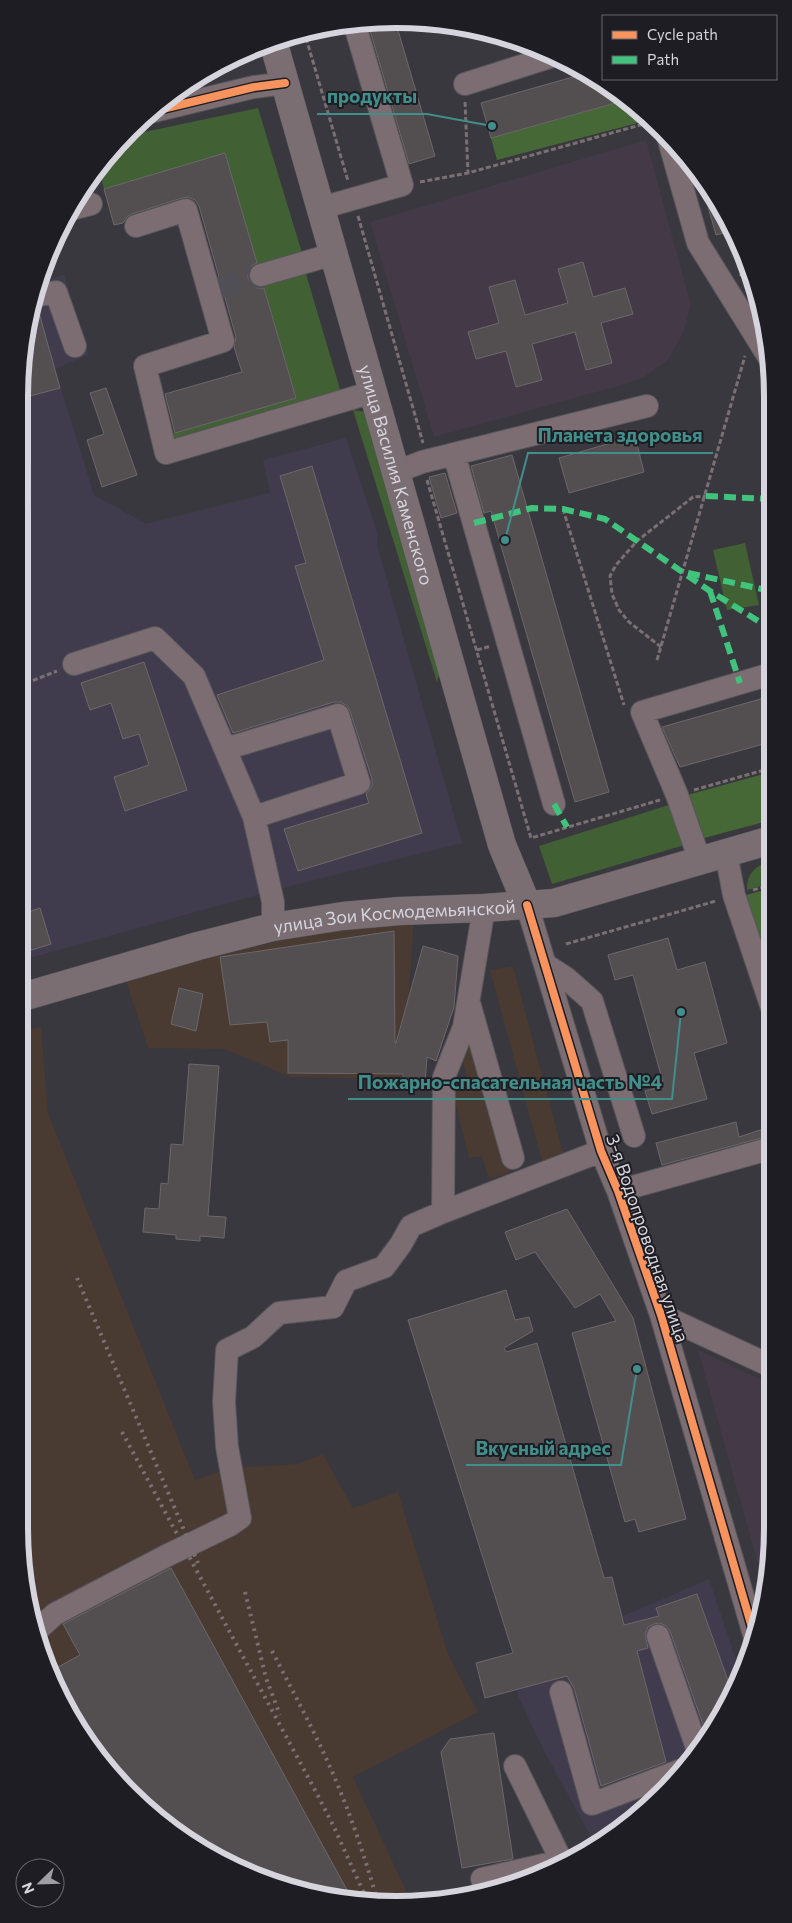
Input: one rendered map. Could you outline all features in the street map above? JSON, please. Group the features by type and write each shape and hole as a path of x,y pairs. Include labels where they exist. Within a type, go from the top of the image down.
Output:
{"main road":[{"name":"улица Василия Каменского","path":"275,48 502,845 527,906"},
{"name":"улица Зои Космодемьянской","path":"28,995 188,949 273,927 352,915 554,903 764,842"}],"street":[{"path":"321,208 402,185 356,30"},
{"path":"465,84 544,59"},
{"path":"167,108 254,88 285,83"},
{"path":"672,152 698,243 760,343"},
{"path":"80,207 91,204"},
{"path":"136,226 186,210 214,289 223,341 145,366 166,453 373,392"},
{"path":"260,275 334,254"},
{"path":"42,295 56,292 75,346"},
{"path":"396,472 422,462 648,406"},
{"path":"454,454 554,804"},
{"path":"74,664 156,638 194,676 254,817 273,902 273,927"},
{"path":"700,861 677,794 642,712 764,676"},
{"path":"225,749 338,715 359,783 254,817"},
{"path":"726,853 734,896 764,984"},
{"name":"3-я Водопроводная улица","path":"527,906 601,1151 618,1191 660,1315 751,1625"},
{"path":"443,1212 444,1077 464,1027 470,1002 484,908"},
{"path":"546,965 566,978 592,1001 634,1136"},
{"path":"470,1002 513,1158"},
{"path":"618,1191 764,1150"},
{"path":"41,1626 55,1614 230,1525 240,1518 227,1447 224,1402 227,1350 253,1337 279,1313 333,1307 346,1281 384,1266 401,1244 411,1226 601,1151"},
{"path":"660,1315 764,1363"},
{"path":"658,1636 695,1742"},
{"path":"561,1692 592,1804 669,1775"},
{"path":"515,1766 559,1857"},
{"path":"482,1879 535,1868"}],"path":[{"path":"306,39 426,453 422,462 531,838 764,770"},
{"path":"465,84 468,173"},
{"path":"402,185 468,173 644,124"},
{"path":"657,660 706,496 752,330"},
{"path":"661,647 629,622 619,610 612,594 610,576 616,565 637,541 693,498 706,496"},
{"path":"563,509 627,712"},
{"path":"28,682 74,664"},
{"path":"566,944 764,887"}],"shaded area":[{"path":"646,140 691,305 683,333 667,361 644,377 622,385 434,437 370,222"},
{"path":"64,275 88,355 55,369 94,495 146,524 270,493 263,460 346,438 377,532 377,545 462,843 271,891 28,958 28,372 35,324 46,280"},
{"path":"414,920 403,1079 291,1077 224,1049 148,1048 125,978 300,936"},
{"path":"513,966 564,1157 542,1161 490,970"},
{"path":"41,1027 48,1113 195,1480 230,1468 297,1464 323,1454 353,1508 398,1492 448,1654 478,1712 353,1777 408,1895 372,1895 301,1883 278,1876 233,1857 191,1833 153,1804 119,1770 90,1732 77,1711 56,1668 40,1622 28,1551 28,1030"},
{"path":"474,1048 510,1173 489,1179 482,1156 469,1158 452,1089 468,1084 461,1052"},
{"path":"698,1350 764,1381 764,1551 761,1572"},
{"path":"709,1579 737,1664 715,1711 702,1732 673,1770 639,1804 592,1839 544,1751 518,1696 514,1663"}],"green space":[{"path":"618,102 642,122 497,160 491,138"},
{"path":"258,108 302,253 258,267 225,154 104,189 101,177 137,134"},
{"path":"304,267 342,396 173,444 170,434 296,398 262,280"},
{"path":"353,410 365,412 440,671 437,682"},
{"path":"745,543 759,605 727,610 713,550"},
{"path":"764,774 764,822 704,838 687,795"},
{"path":"672,804 688,844 552,884 539,846"},
{"path":"764,864 764,885 747,890 750,874"},
{"path":"764,890 764,976 739,897"}],"building":[{"path":"369,28 397,28 435,156 409,164"},
{"path":"577,76 618,102 491,138 481,103"},
{"path":"225,153 257,263 251,266 248,271 248,278 252,285 257,288 264,288 296,398 175,433 165,394 242,372 234,347 236,337 199,206 195,200 188,197 182,198 132,214 123,223 114,225 104,189"},
{"path":"705,196 715,212 726,232 716,235"},
{"path":"583,262 593,297 625,288 633,314 601,323 612,363 586,370 575,332 532,344 542,380 516,387 506,351 476,359 468,332 499,323 489,287 515,280 525,315 568,303 558,269"},
{"path":"38,310 60,388 30,396 28,372"},
{"path":"106,388 137,475 102,487 87,440 104,434 90,393"},
{"path":"635,436 644,472 569,493 559,458"},
{"path":"512,455 609,792 575,802 491,511 484,513 471,466"},
{"path":"312,466 422,833 298,871 284,829 369,803 366,794 372,786 372,779 350,711 341,702 334,702 233,733 217,695 324,660 295,566 306,563 280,476"},
{"path":"445,473 457,513 441,518 429,477"},
{"path":"144,662 187,790 125,811 114,777 149,765 139,734 123,739 111,703 90,710 81,683"},
{"path":"764,698 764,744 680,767 662,727"},
{"path":"40,908 51,944 28,951 28,912"},
{"path":"394,931 395,1043 423,946 458,956 454,1007 436,1061 427,1057 425,1083 403,1079 403,1074 288,1073 288,1040 270,1042 267,1022 230,1025 220,957"},
{"path":"668,938 677,970 705,962 727,1043 694,1053 707,1099 652,1114 645,1091 664,1086 633,975 615,980 608,955"},
{"path":"179,988 203,994 196,1031 171,1024"},
{"path":"189,1064 219,1066 208,1216 226,1217 224,1238 200,1236 200,1241 176,1239 176,1235 143,1232 145,1208 159,1209 161,1183 168,1184 171,1144 183,1145"},
{"path":"736,1122 739,1137 764,1129 764,1137 662,1165 656,1143"},
{"path":"567,1209 633,1318 686,1519 639,1532 635,1519 625,1522 572,1333 616,1321 600,1294 575,1308 535,1252 516,1260 505,1232"},
{"path":"506,1290 515,1320 529,1317 533,1331 504,1348 506,1352 537,1343 604,1578 612,1577 624,1625 659,1616 656,1608 697,1594 729,1683 704,1728 670,1631 666,1626 660,1623 648,1627 645,1634 648,1648 637,1651 666,1762 601,1786 574,1688 567,1676 485,1698 476,1663 513,1653 408,1320"},
{"path":"171,1568 348,1892 301,1883 278,1876 233,1857 191,1833 135,1788 90,1732 77,1711 56,1668 80,1655 63,1624"},
{"path":"494,1733 513,1859 462,1868 441,1752 450,1739"}],"tunnel":[{"path":"217,288 261,275"}],"railway":[{"path":"77,1278 198,1563"},
{"path":"122,1432 316,1792 364,1894"},
{"path":"245,1592 266,1678 280,1715"},
{"path":"272,1651 328,1762 344,1800 376,1895"}],"marked path":[{"path":"706,496 764,499"},
{"path":"474,523 532,508 563,509 605,519 710,591 764,625"},
{"path":"688,573 764,589"},
{"path":"710,591 740,683"},
{"path":"554,804 567,827"}],"cycle path":[{"path":"167,108 254,87 285,83"},
{"path":"527,905 601,1151 618,1191 661,1315 751,1625"}],"place":[{"name":"продукты","path":"492,126"},
{"name":"Планета здоровья","path":"505,540"},
{"name":"Пожарно-спасательная часть №4","path":"681,1012"},
{"name":"Вкусный адрес","path":"637,1369"}]}
